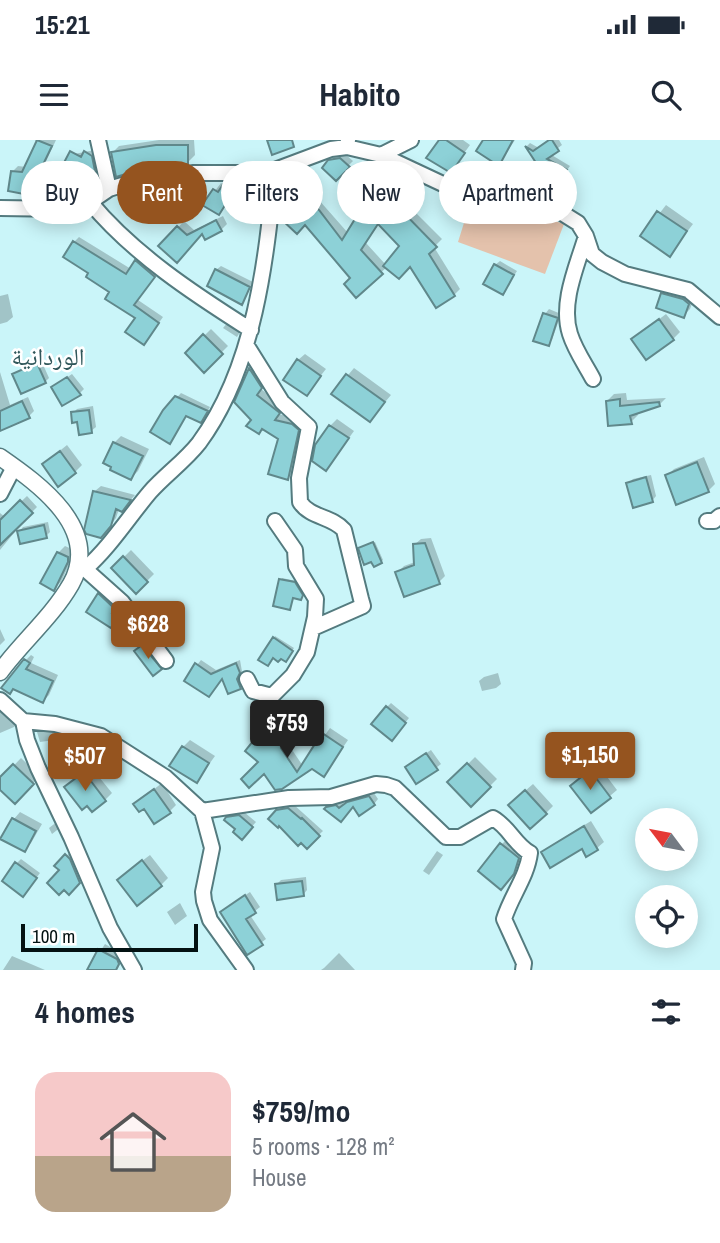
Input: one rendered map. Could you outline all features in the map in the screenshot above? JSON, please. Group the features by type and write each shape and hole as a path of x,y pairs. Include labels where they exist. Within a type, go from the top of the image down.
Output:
{"street":[{"path":"98,140 110,189"},
{"path":"381,155 411,140"},
{"path":"297,161 348,143 381,155 445,185 505,193 548,208 578,223 592,254 602,262 625,274 688,290 720,317"},
{"path":"103,194 129,183 194,173 221,173"},
{"path":"0,208 21,209"},
{"path":"103,217 163,269 251,330"},
{"path":"0,672 82,568 100,555 152,490 197,446 219,409 247,346 267,224"},
{"path":"586,236 566,319 575,347 593,379"},
{"path":"247,346 282,402 309,427 299,478 300,502 309,512 340,525 344,530 363,606 313,628"},
{"path":"0,494 7,462 32,480 60,507 76,536 82,568 122,602 166,661"},
{"path":"247,679 253,691 272,696 293,676 307,652 313,628 316,599 296,566 295,550 275,521"},
{"path":"0,700 23,721 38,768 110,928 134,970"},
{"path":"23,721 55,724 101,736 165,777 202,811 212,848 203,892 204,901 211,920 246,970"},
{"path":"202,811 289,798 331,797 376,784 395,788 446,837 460,837 493,818 530,853 528,865 504,919 524,963 523,970"}],"shaded area":[{"path":"464,224 564,224 545,274 458,242"}],"building":[{"path":"37,140 52,146 45,161 27,161"},
{"path":"267,140 292,140 294,147 272,155"},
{"path":"439,140 446,140 465,153 459,161 439,161 439,166 426,158"},
{"path":"483,140 513,140 502,161 491,161 476,151"},
{"path":"552,140 559,151 547,159 551,161 535,161 525,146 533,151"},
{"path":"156,145 188,145 188,161 117,161 116,177 111,152"},
{"path":"70,151 81,157 84,151 92,156 93,161 65,161"},
{"path":"340,158 343,161 337,161 336,181 323,169 328,160"},
{"path":"11,171 21,172 21,193 8,191"},
{"path":"221,188 219,215 207,208 207,198 213,189 218,192"},
{"path":"657,211 687,231 670,257 640,236"},
{"path":"323,215 342,240 352,224 378,224 361,250 383,274 356,298 344,284 350,278 305,225 297,234 286,224 323,224"},
{"path":"216,220 222,231 205,240 202,234 177,263 158,246 177,226 187,235"},
{"path":"378,224 415,224 437,247 429,254 455,296 436,308 410,267 399,279 383,266 399,246"},
{"path":"73,241 126,274 135,260 155,277 134,305 159,323 144,345 125,332 135,318 105,299 109,292 86,277 88,273 63,257"},
{"path":"494,264 514,275 503,295 483,284"},
{"path":"215,269 250,287 242,305 207,286"},
{"path":"661,293 683,299 689,304 684,318 656,308"},
{"path":"543,313 558,318 549,346 533,341"},
{"path":"659,319 674,340 646,360 631,339"},
{"path":"203,334 223,354 204,373 185,353"},
{"path":"297,359 321,376 307,396 283,380"},
{"path":"37,363 46,383 21,394 12,374"},
{"path":"249,368 262,388 257,395 280,413 275,420 292,424 299,430 288,480 268,474 278,439 262,429 259,434 246,426 251,420 234,402"},
{"path":"346,374 385,402 370,422 331,394"},
{"path":"67,377 81,395 62,406 51,387"},
{"path":"175,396 208,411 201,423 186,416 170,444 150,432"},
{"path":"620,399 620,406 659,402 660,406 630,416 632,424 608,426 606,401"},
{"path":"22,401 30,418 0,431 0,411"},
{"path":"89,410 92,433 79,435 77,422 72,423 71,412"},
{"path":"329,425 349,438 326,471 312,461 315,445"},
{"path":"113,442 143,456 131,480 110,470 111,467 103,463"},
{"path":"60,451 76,473 58,487 42,464"},
{"path":"697,462 709,492 676,505 665,475"},
{"path":"646,477 653,502 633,508 626,483"},
{"path":"93,491 131,500 122,512 116,509 111,526 101,538 86,534 84,530"},
{"path":"20,500 33,513 0,545 0,520"},
{"path":"44,525 47,538 20,544 17,531"},
{"path":"373,542 382,563 374,567 371,562 364,565 358,548"},
{"path":"425,543 440,584 404,597 395,572 414,565 413,544"},
{"path":"57,552 68,557 68,562 54,591 40,583"},
{"path":"123,556 148,582 136,594 111,568"},
{"path":"279,579 295,582 303,595 301,600 293,598 290,610 273,606"},
{"path":"98,593 115,609 112,613 118,617 111,628 86,612"},
{"path":"273,637 293,651 286,662 281,659 278,662 273,658 268,666 258,660"},
{"path":"142,645 162,669 153,676 134,651"},
{"path":"24,659 30,663 26,669 53,681 43,703 13,689 10,694 1,688"},
{"path":"195,663 211,674 236,663 241,689 228,694 222,679 209,697 184,681"},
{"path":"386,706 406,723 392,741 371,724"},
{"path":"266,725 286,742 281,748 297,772 322,733 343,747 324,777 312,769 282,789 275,790 264,774 249,788 241,779 258,762 245,751"},
{"path":"182,746 209,763 197,783 169,766"},
{"path":"426,753 438,770 416,784 405,767"},
{"path":"467,763 491,787 471,807 447,782"},
{"path":"13,764 34,784 15,804 0,790 0,777"},
{"path":"590,770 611,798 591,813 570,786"},
{"path":"84,772 106,801 92,812 87,806 82,810 64,787"},
{"path":"154,789 171,813 154,824 144,809 139,812 133,804"},
{"path":"525,790 547,814 530,829 508,805"},
{"path":"369,796 375,805 359,816 353,807 341,822 324,809 336,805 339,808 347,802"},
{"path":"288,808 320,836 307,849 301,843 298,846 279,826 278,828 268,819 276,810"},
{"path":"239,815 253,827 242,840 233,832 235,829 224,820 226,817"},
{"path":"12,818 36,831 25,852 0,839"},
{"path":"584,826 598,850 586,857 582,849 550,868 541,852"},
{"path":"500,843 519,858 514,874 501,890 478,871"},
{"path":"65,854 70,859 80,883 69,895 64,890 59,895 47,883 59,870 54,866"},
{"path":"142,860 162,886 137,906 117,880"},
{"path":"15,862 37,878 23,897 2,881"},
{"path":"302,881 304,896 277,900 275,884"},
{"path":"245,895 256,913 246,919 263,945 247,955 220,912"},
{"path":"98,949 117,959 119,964 116,970 87,970"}],"district":[{"name":"الوردانية","path":"48,356"}]}
